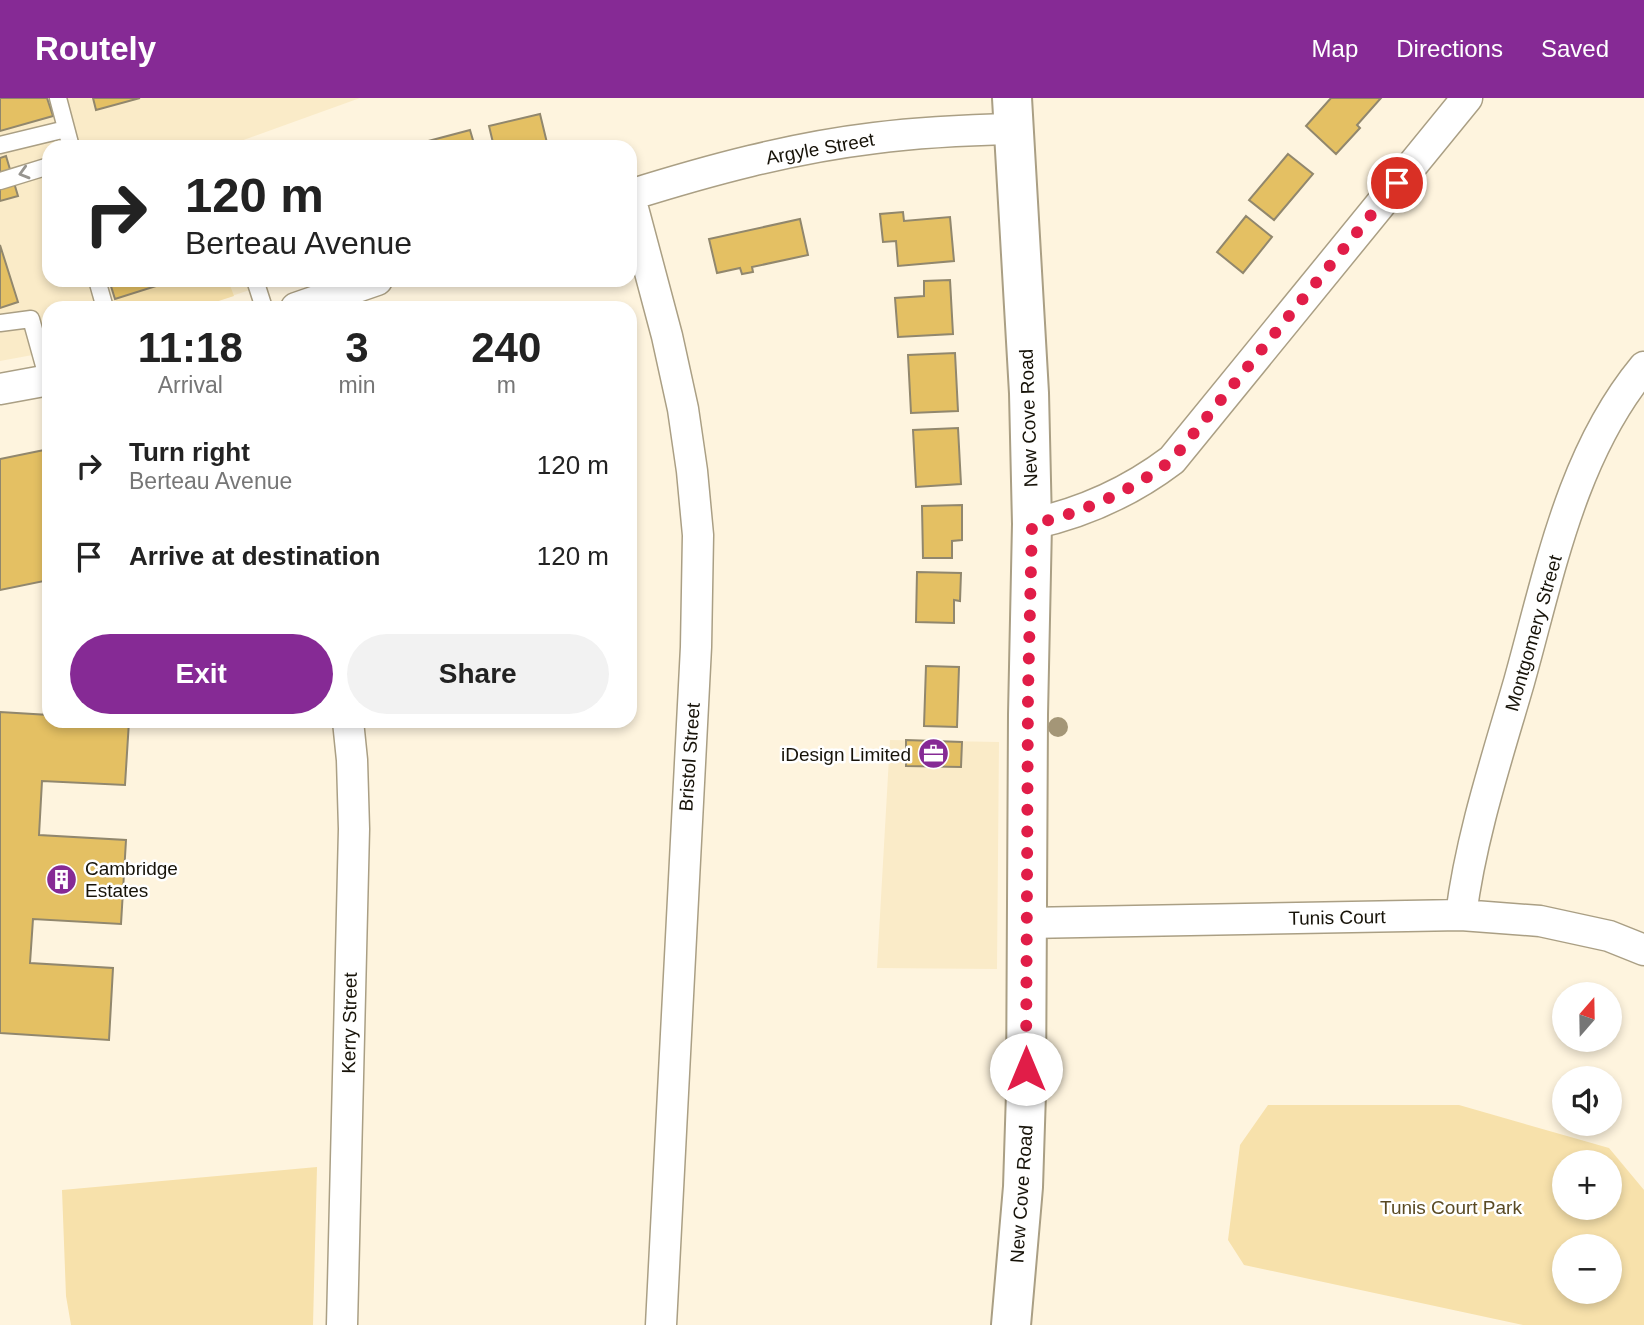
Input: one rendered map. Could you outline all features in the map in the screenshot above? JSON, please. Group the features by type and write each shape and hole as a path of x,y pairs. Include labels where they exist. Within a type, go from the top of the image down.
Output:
{"street":[{"path":"1032,524 1058,518 1103,500 1150,477 1172,460 1467,98"},
{"name":"New Cove Road","path":"1011,1325 1023,1187 1032,524 1029,393 1013,113"},
{"name":"Argyle Street","path":"637,194 712,170 809,148 1013,113"},
{"name":"Bristol Street","path":"637,224 683,409 698,535 696,647 661,1325"},
{"path":"316,301 357,287"},
{"name":"Montgomery Street","path":"1461,915 1470,859 1494,769 1576,487 1595,445 1629,385 1644,367"},
{"path":"0,389 42,381"},
{"name":"Kerry Street","path":"342,1325 354,829 349,728"},
{"name":"Tunis Court","path":"1026,923 1461,915 1540,920 1609,936 1644,950"}],"lane":[{"path":"58,98 69,140"},
{"path":"0,145 66,129"},
{"path":"0,181 42,168"},
{"path":"0,323 31,319 42,356"}],"shaded area":[{"path":"0,98 360,98 243,140 42,140 42,287 258,287 217,301 42,301 42,353 0,361"},
{"path":"890,740 999,742 997,969 877,968"}],"green space":[{"path":"153,287 231,287 234,296 219,301 115,299"},
{"name":"Tunis Court Park","path":"1268,1105 1459,1105 1552,1132 1552,1136 1567,1136 1609,1148 1611,1150 1552,1150 1552,1220 1622,1220 1622,1164 1644,1190 1644,1325 1523,1325 1244,1265 1228,1240 1240,1145"},
{"path":"317,1167 313,1325 71,1325 66,1296 62,1190"}],"building":[{"path":"0,98 47,98 53,116 0,131"},
{"path":"93,98 140,98 96,110"},
{"path":"1331,98 1381,98 1357,125 1360,128 1336,154 1306,126"},
{"path":"540,114 546,140 492,140 489,126"},
{"path":"470,130 473,140 432,140"},
{"path":"1288,154 1313,174 1274,220 1249,200"},
{"path":"6,156 18,196 0,201 0,158"},
{"path":"903,212 904,221 950,217 954,261 898,266 896,241 883,242 880,214"},
{"path":"1246,216 1272,237 1243,273 1217,252"},
{"path":"800,219 808,255 752,267 753,272 742,274 740,268 717,273 709,239"},
{"path":"0,245 18,302 0,308"},
{"path":"950,280 953,334 898,337 895,298 924,296 924,281"},
{"path":"111,287 153,287 115,299"},
{"path":"955,353 958,411 911,413 908,355"},
{"path":"958,428 961,484 916,487 913,430"},
{"path":"42,450 42,581 0,590 0,459"},
{"path":"962,505 962,540 952,541 952,558 923,558 922,506"},
{"path":"917,572 961,573 960,601 954,600 954,623 916,622"},
{"path":"926,666 959,667 957,727 924,726"},
{"name":"Cambridge Estates","path":"0,712 42,715 42,728 129,728 125,785 42,781 39,835 126,840 121,924 33,919 30,963 113,968 109,1040 0,1033"},
{"name":"iDesign Limited","path":"906,740 962,742 961,767 906,766"}],"place":[{"name":"iDesign Limited","path":"934,754"},
{"name":"Cambridge Estates","path":"62,879"}],"route":[{"path":"1026,1069 1029,602 1032,524 1058,518 1125,490 1150,477 1172,460 1397,183"}]}
